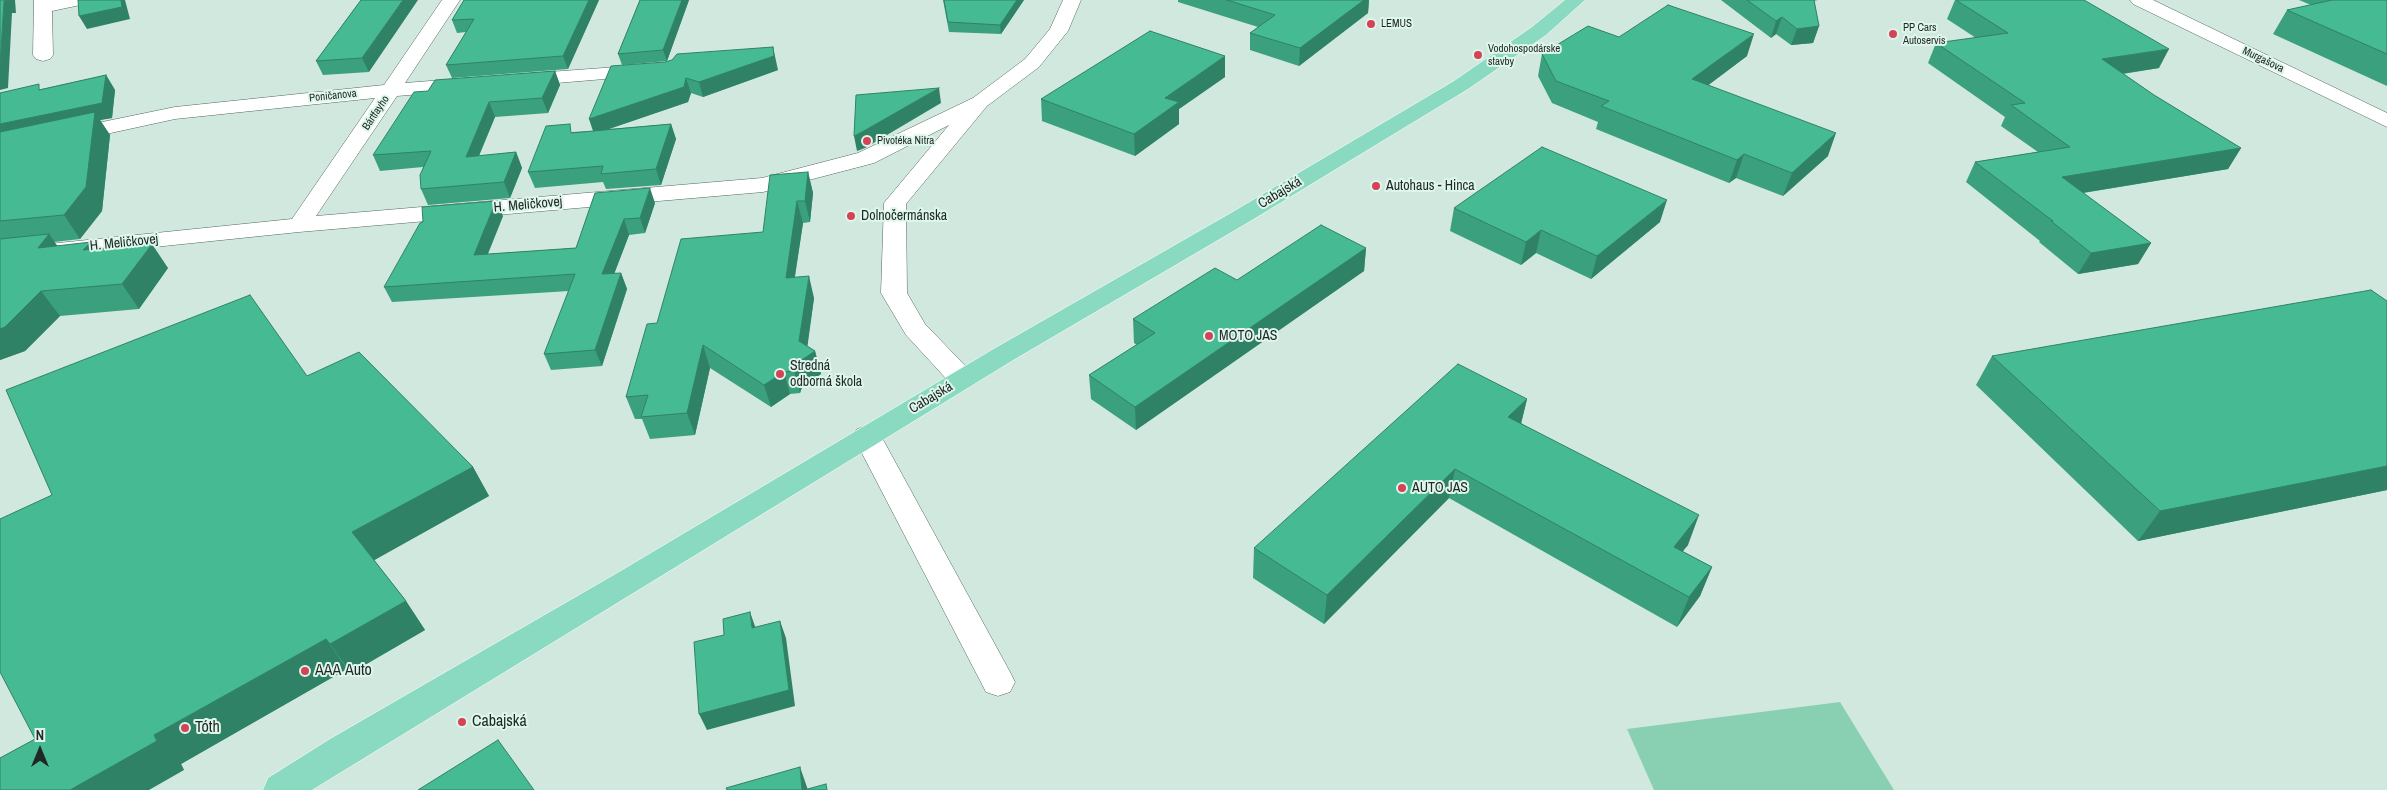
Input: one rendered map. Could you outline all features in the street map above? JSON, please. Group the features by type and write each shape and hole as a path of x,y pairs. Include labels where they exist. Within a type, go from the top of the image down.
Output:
{"main road":[{"name":"Cabajská","path":"281,790 343,750 630,581 962,379 1461,86 1539,31 1576,0"}],"street":[{"path":"43,56 43,4 80,0"},
{"name":"Bártfayho","path":"299,225 451,0"},
{"path":"962,379 915,330 894,293 894,203 980,102 1032,63 1059,30 1072,0"},
{"name":"Murgašova","path":"2139,0 2387,121"},
{"name":"Poničanova","path":"0,150 175,112 391,90 669,69"},
{"name":"H. Meličkovej","path":"0,256 299,225 763,185 866,158 980,102"},
{"path":"867,436 998,682"}],"green space":[{"path":"1840,702 1894,790 1654,790 1627,729"}],"building":[{"path":"0,0 7,0 4,1 0,66"},
{"path":"78,0 121,0 122,7 79,16"},
{"path":"361,0 403,0 362,58 316,61"},
{"path":"464,0 589,0 563,56 446,65 474,19 452,20"},
{"path":"640,0 682,0 663,50 618,54"},
{"path":"944,0 1017,0 1000,25 948,22"},
{"path":"1227,0 1364,0 1300,48 1250,33 1275,15"},
{"path":"1747,0 1814,0 1819,26 1797,29 1782,17 1776,21"},
{"path":"1956,0 2084,0 2169,49 2102,59 2154,95 2241,148 2062,177 2151,243 2091,253 2051,221 2053,221 1975,162 2070,147 2011,105 2025,103 1936,43 2008,33"},
{"path":"2332,0 2387,0 2387,54 2287,10"},
{"path":"1668,5 1754,34 1692,79 1836,133 1792,173 1744,154 1737,160 1601,106 1609,101 1556,81 1542,54 1588,26 1619,37"},
{"path":"1150,31 1225,56 1165,98 1179,102 1134,134 1041,99"},
{"path":"773,47 774,56 699,82 686,78 684,87 589,119 611,66 665,62 672,60 677,54"},
{"path":"555,71 542,98 489,102 466,157 516,152 504,182 421,189 420,175 431,151 373,155 414,92 428,91 435,80"},
{"path":"106,75 102,103 0,124 0,93 39,84 39,90"},
{"path":"939,88 862,132 854,136 856,95"},
{"path":"95,112 86,187 64,215 0,221 0,132"},
{"path":"570,124 571,133 671,124 656,169 601,174 603,166 528,172 546,126"},
{"path":"1542,147 1667,200 1597,256 1541,230 1526,242 1454,208"},
{"path":"808,172 805,201 797,201 786,278 809,276 799,341 815,351 796,364 794,371 784,372 764,385 703,345 687,413 641,417 648,395 626,397 647,324 657,323 681,239 763,232 770,175"},
{"path":"650,188 640,218 624,219 602,274 621,273 595,350 544,354 575,274 384,287 420,223 423,222 422,207 496,201 474,255 576,248 595,193"},
{"path":"1321,225 1366,248 1135,407 1089,375 1155,333 1133,319 1215,268 1237,280"},
{"path":"49,234 38,248 91,242 83,250 152,244 122,284 41,291 5,327 0,329 0,239"},
{"path":"2371,290 2387,301 2387,466 2160,511 1992,356"},
{"path":"250,295 307,376 359,352 473,467 352,532 406,601 330,644 326,639 154,735 157,741 70,790 0,790 0,758 35,739 0,672 0,519 52,495 6,390"},
{"path":"1458,364 1527,399 1508,417 1699,515 1674,547 1712,567 1689,597 1455,469 1327,595 1254,548"},
{"path":"750,612 752,628 780,621 789,690 699,714 694,642 724,635 723,619"},
{"path":"498,740 534,790 418,790"},
{"path":"800,767 802,790 727,790 726,788"},
{"path":"826,784 827,790 804,790"}],"place":[{"name":"LEMUS","path":"1371,24"},
{"name":"PP Cars Autoservis","path":"1893,34"},
{"name":"Vodohospodárske stavby","path":"1478,55"},
{"name":"Pivotéka Nitra","path":"867,141"},
{"name":"Autohaus - Hinca","path":"1376,186"},
{"name":"Dolnočermánska","path":"851,216"},
{"name":"MOTO JAS","path":"1209,336"},
{"name":"Stredná odborná škola","path":"780,374"},
{"name":"AUTO JAS","path":"1402,488"},
{"name":"AAA Auto","path":"305,671"},
{"name":"Cabajská","path":"462,722"},
{"name":"Tóth","path":"185,728"}]}
